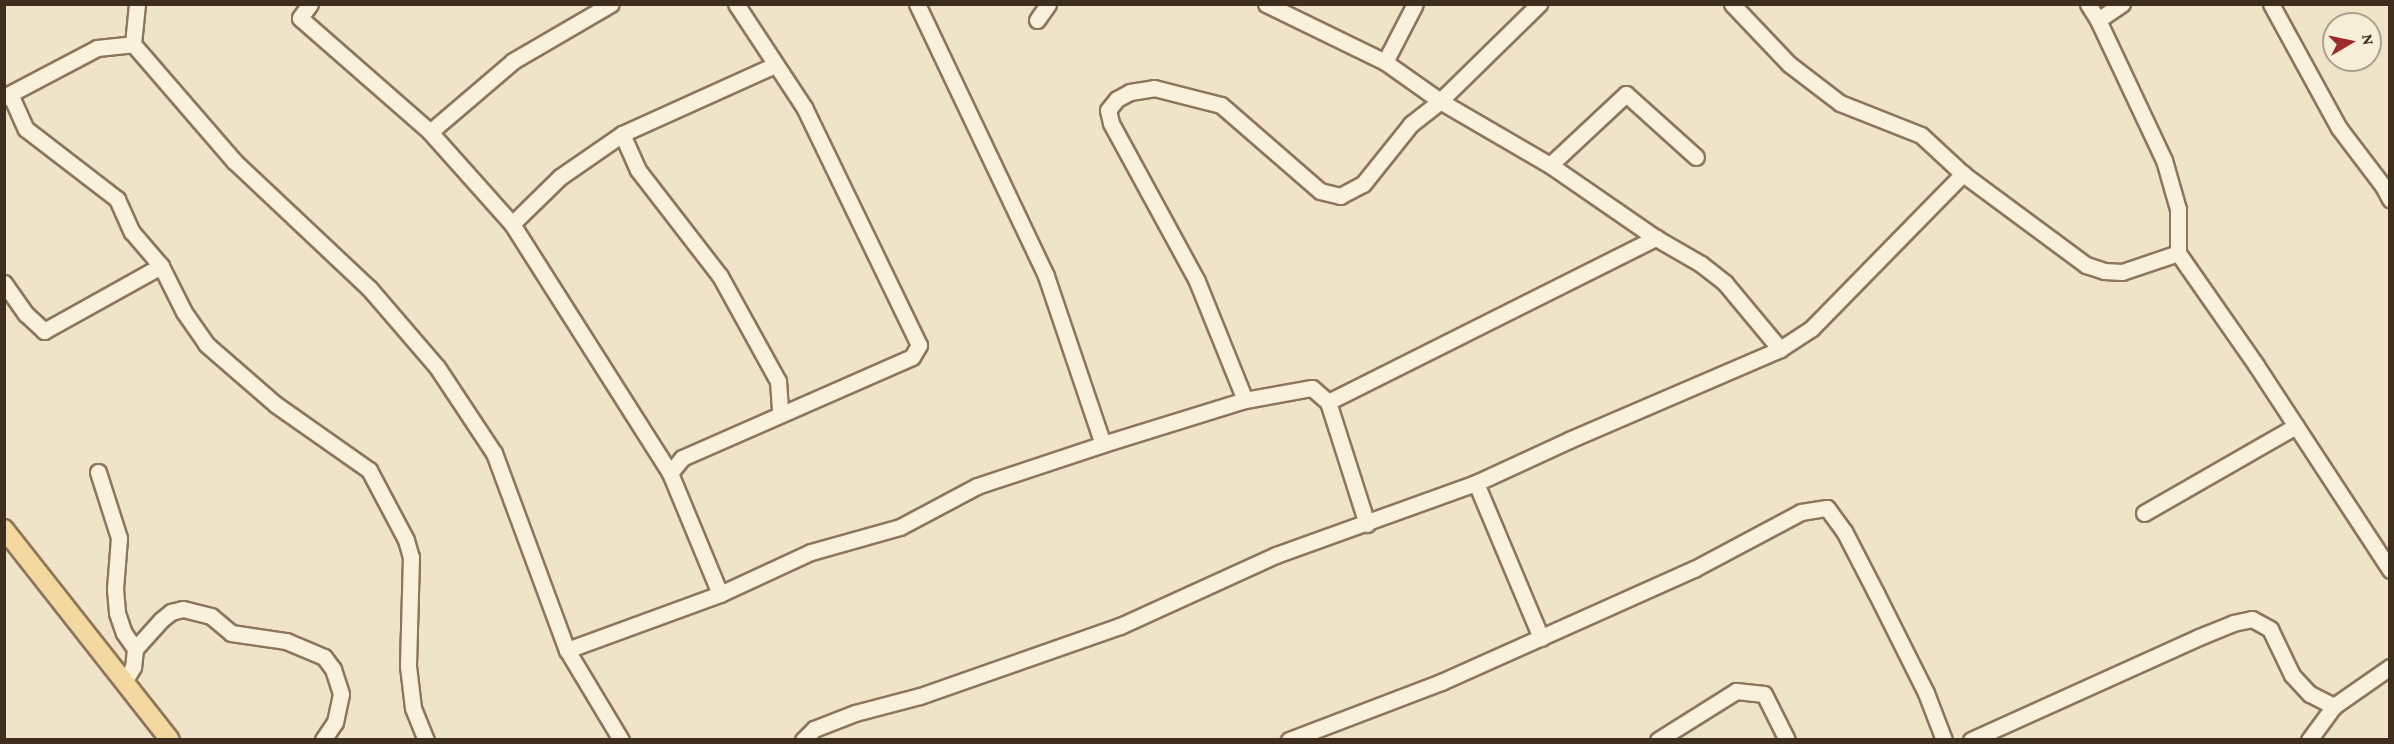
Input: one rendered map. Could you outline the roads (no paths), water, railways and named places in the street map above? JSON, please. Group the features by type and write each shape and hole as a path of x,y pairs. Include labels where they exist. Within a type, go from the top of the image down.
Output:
{"main road":[{"path":"4,529 170,740"}],"street":[{"path":"137,4 133,44 234,161 369,288 437,367 494,453 567,650 621,740"},
{"path":"310,4 300,18 430,132 512,224 670,473 720,594"},
{"path":"430,132 513,61 611,4"},
{"path":"670,473 682,458 912,357 920,345 804,107 736,4"},
{"path":"917,4 1046,276 1103,444"},
{"path":"1036,20 1048,4"},
{"path":"1266,4 1384,62 1440,101 1550,165 1656,238 1701,264 1725,283 1780,350"},
{"path":"1384,62 1415,4"},
{"path":"1245,400 1197,281 1112,123 1108,110 1117,99 1130,92 1154,88 1221,105 1320,191 1340,196 1363,184 1411,124 1440,101 1539,4"},
{"path":"1732,4 1789,64 1840,103 1921,135 1963,174 2086,265 2104,271 2122,272 2178,253"},
{"path":"2088,4 2098,20 2164,160 2178,209 2178,253 2296,426 2390,570"},
{"path":"2098,20 2122,4"},
{"path":"2271,4 2339,128 2383,186 2390,199"},
{"path":"133,44 97,48 8,97 26,129 117,199 132,232 161,267 184,312 206,344 275,404 369,470 406,540 411,557 408,666 413,708 426,740"},
{"path":"512,224 560,177 622,134 775,65"},
{"path":"1550,165 1626,94 1696,157"},
{"path":"622,134 638,170 720,276 778,381 780,413"},
{"path":"813,736 855,713 920,696 1120,626 1276,555 1476,483 1569,440 1780,350 1812,328 1963,174"},
{"path":"1328,402 1656,238"},
{"path":"4,283 26,314 44,331 161,267"},
{"path":"567,650 720,594 811,552 900,527 977,486 1245,400 1312,388 1328,402 1367,524"},
{"path":"2144,513 2296,426"},
{"path":"98,472 119,538 115,588 117,613 124,633 135,649"},
{"path":"1476,483 1541,638"},
{"path":"1289,740 1441,682 1694,569 1801,512 1827,508 1844,531 1876,592 1926,693 1944,740"},
{"path":"124,682 133,667 135,649 171,612 183,609 211,616 231,633 286,641 324,657 333,669 341,694 335,722 323,740"},
{"path":"1971,740 2207,634 2233,623 2252,619 2270,629 2292,675 2304,688 2310,694 2334,706"},
{"path":"2309,740 2334,706 2390,667"},
{"path":"1658,740 1736,691 1764,694 1787,740"}]}
